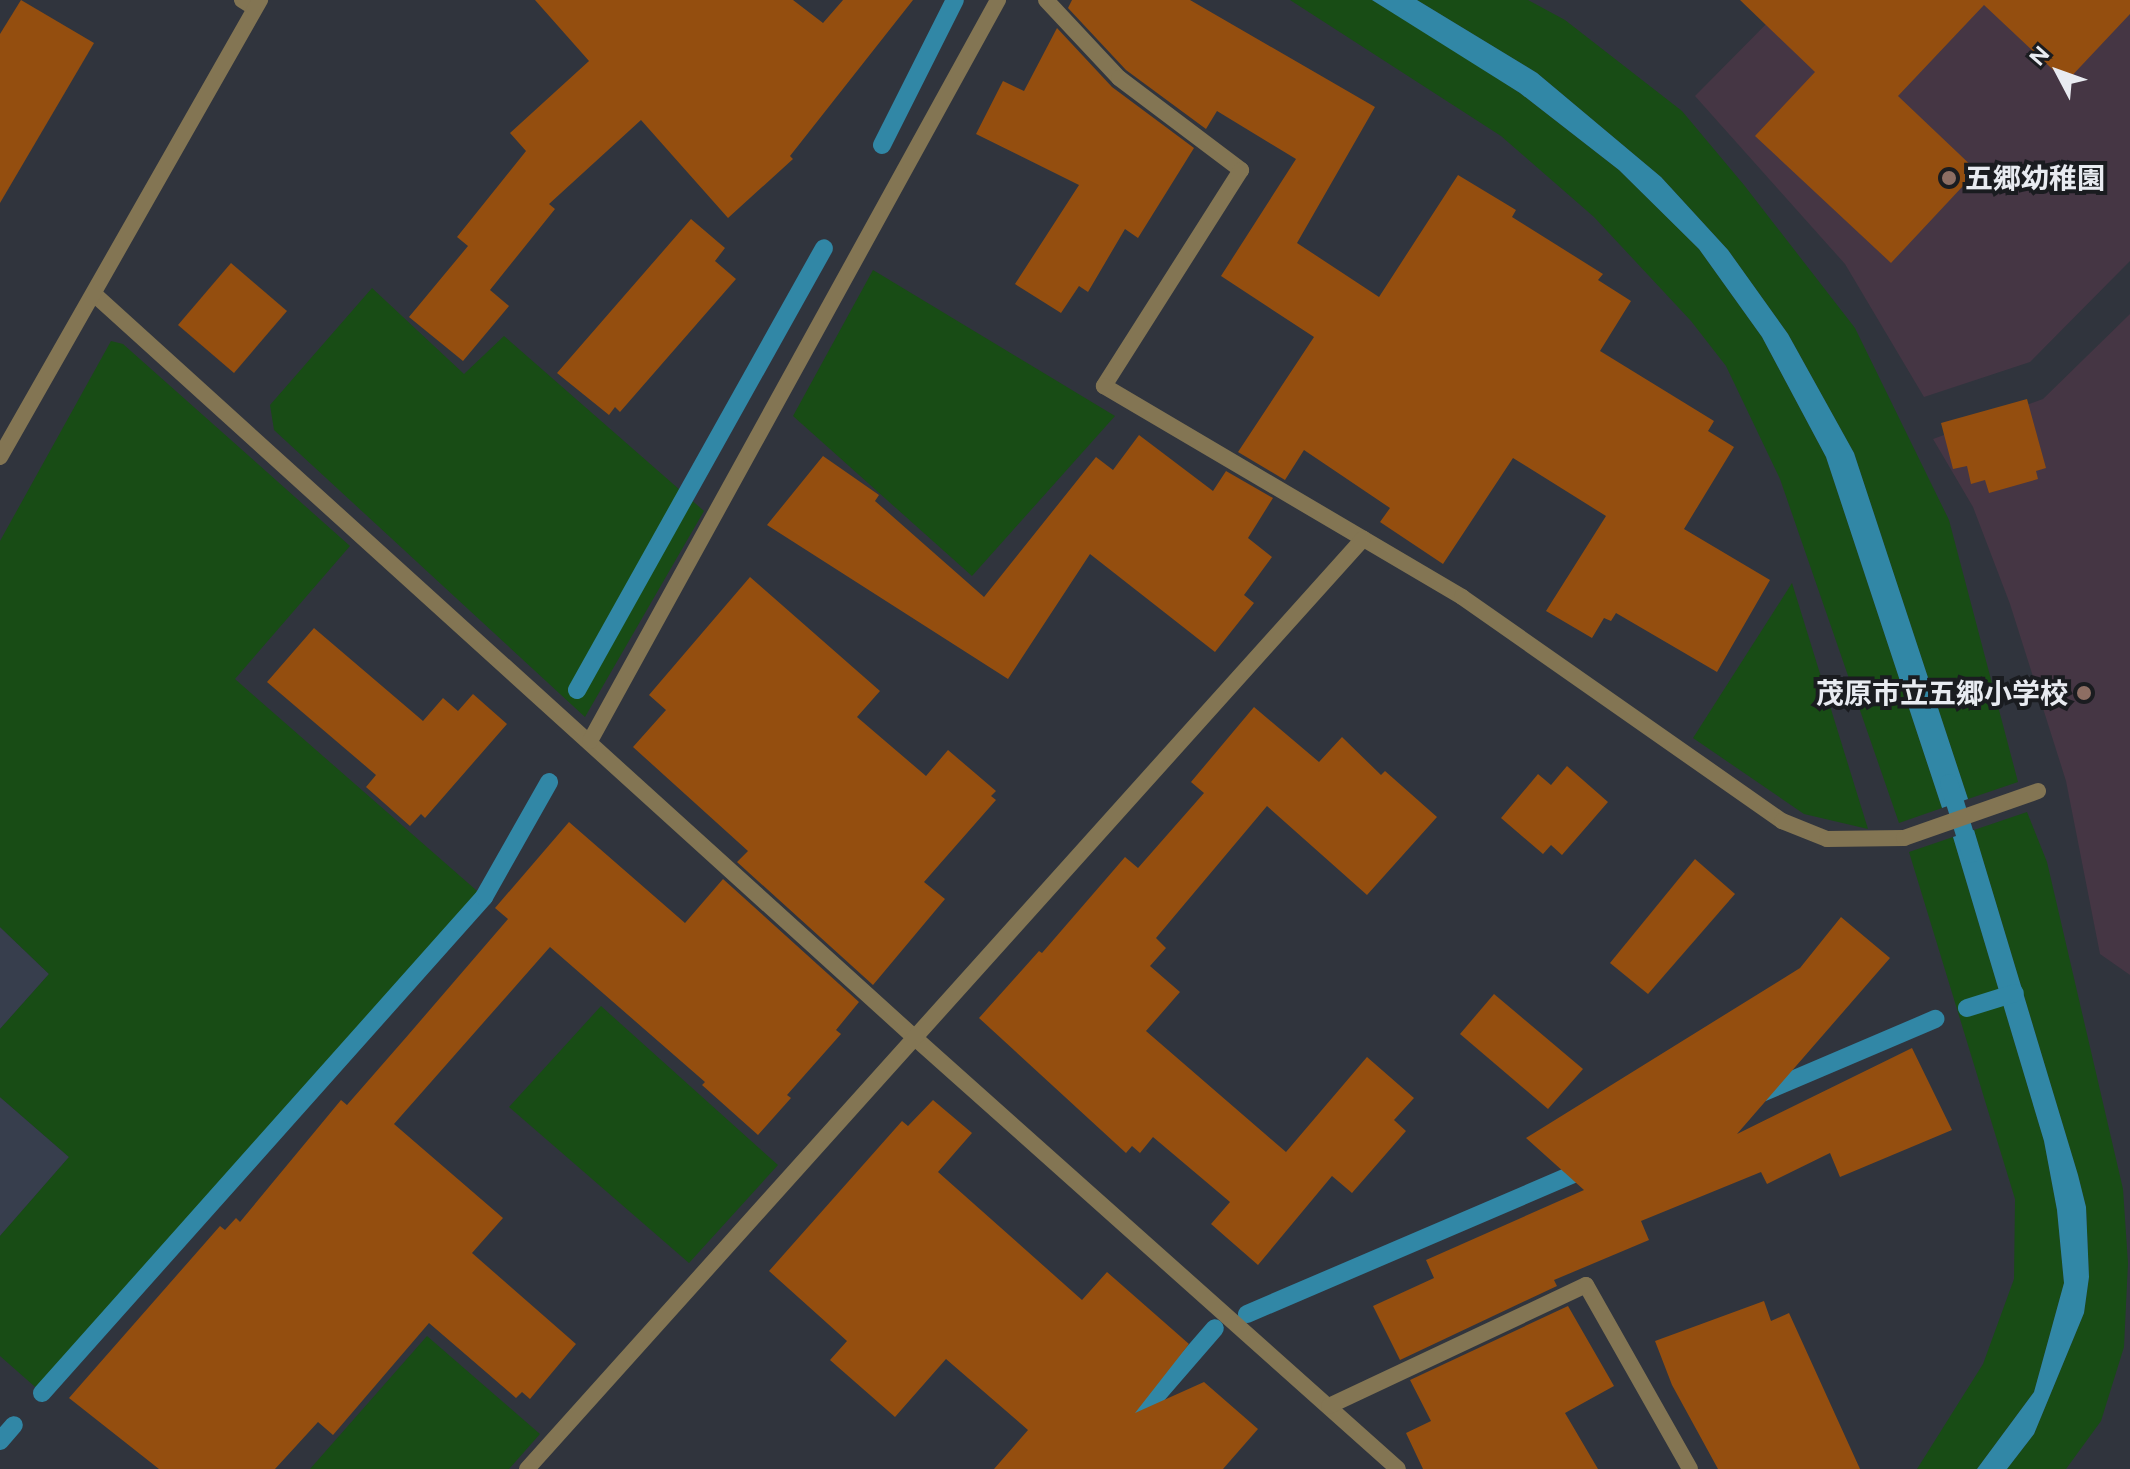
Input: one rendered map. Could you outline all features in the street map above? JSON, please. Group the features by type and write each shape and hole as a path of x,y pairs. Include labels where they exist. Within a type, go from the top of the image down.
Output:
{"street":[{"path":"590,741 998,0"},
{"path":"1046,0 1119,78 1241,170 1104,386 1462,597 1782,821 1827,839 1904,838 2030,795"},
{"path":"0,457 94,294 252,3"},
{"path":"94,294 915,1038 1398,1469"},
{"path":"527,1469 1363,539"},
{"path":"1329,1406 1586,1285 1690,1469"}],"shaded area":[{"name":"五郷幼稚園","path":"1790,0 2130,0 2130,261 2030,362 1924,397 1845,264 1695,96"},
{"name":"茂原市立五郷小学校","path":"2130,314 2130,975 2100,954 2066,781 2010,604 1973,507 1933,439 2043,399"},
{"path":"0,927 49,974 0,1029"},
{"path":"0,1097 69,1157 0,1236"}],"green space":[{"path":"1290,0 1372,0 1435,38 1520,93 1619,170 1699,249 1762,337 1826,457 1942,808 1899,823 1780,479 1726,366 1691,321 1594,217 1501,136"},
{"path":"1417,0 1528,0 1565,20 1682,111 1855,328 1949,520 2018,782 1968,799 1854,453 1788,334 1728,250 1661,177 1537,73"},
{"path":"873,270 1115,416 972,576 793,416"},
{"path":"372,288 464,374 504,336 704,511 585,717 274,430 270,405"},
{"path":"111,341 123,344 350,546 235,679 484,897 42,1393 0,1356 0,1236 69,1157 0,1097 0,1029 49,974 0,927 0,541"},
{"path":"1792,583 1868,829 1804,814 1693,738"},
{"path":"2027,812 2047,862 2123,1189 2128,1263 2124,1347 2101,1421 2066,1469 2007,1469 2034,1434 2084,1313 2089,1277 2086,1207 2078,1175 1974,830"},
{"path":"1953,837 2044,1141 2057,1210 2064,1283 2034,1392 1977,1469 1917,1469 1983,1364 2014,1279 2015,1199 1909,852"},
{"path":"601,1006 778,1165 689,1263 509,1107"},
{"path":"427,1336 540,1434 509,1469 310,1469"}],"water":[{"path":"1372,0 1417,0 1537,73 1661,177 1728,250 1788,334 1854,453 1968,799 1942,808 1826,457 1762,337 1699,249 1619,170 1520,93"},
{"path":"1974,830 2086,1207 2089,1277 2084,1313 2034,1434 2007,1469 1977,1469 2034,1392 2064,1283 2057,1210 2044,1141 1953,837"}],"building":[{"path":"21,0 94,43 0,203 0,34"},
{"path":"535,0 793,0 823,23 843,0 913,0 790,156 793,159 728,218 641,120 549,204 555,209 490,290 509,306 463,361 409,317 468,246 457,237 526,151 510,133 589,61"},
{"path":"1072,0 1190,0 1375,107 1297,243 1379,297 1458,175 1516,210 1512,217 1603,274 1598,280 1631,301 1600,351 1714,421 1708,431 1734,447 1684,529 1770,580 1717,672 1616,613 1611,621 1604,618 1592,638 1546,611 1606,516 1513,458 1443,564 1380,522 1390,508 1304,450 1285,480 1238,452 1314,337 1221,276 1296,159 1217,111 1206,129 1126,70 1068,8"},
{"path":"1740,0 2130,0 2130,14 2066,82 1984,5 1898,96 1977,171 1891,263 1755,136 1815,72"},
{"path":"1057,28 1112,87 1194,148 1138,238 1125,229 1088,292 1079,286 1061,313 1015,284 1079,185 976,134 1003,81 1024,91"},
{"path":"691,219 725,248 715,261 736,279 620,412 615,407 609,415 557,373"},
{"path":"231,263 287,311 234,373 178,325"},
{"path":"2027,399 2046,468 2036,471 2038,479 1989,493 1985,480 1971,484 1967,466 1953,469 1941,423"},
{"path":"1139,435 1213,491 1226,471 1273,498 1248,538 1272,557 1244,595 1254,603 1215,652 1090,554 1008,679 767,525 823,456 879,495 875,501 984,597 1096,457 1113,470"},
{"path":"750,577 880,691 857,717 926,776 948,750 996,791 991,796 996,800 924,882 945,899 873,985 737,862 748,851 633,747 666,710 649,695"},
{"path":"314,628 423,721 443,698 458,711 473,694 507,724 425,818 421,814 410,826 366,787 376,775 267,682"},
{"path":"1254,707 1319,762 1342,737 1381,775 1385,771 1437,817 1367,895 1267,806 1156,938 1166,948 1150,966 1180,992 1146,1031 1286,1152 1367,1057 1414,1098 1394,1120 1406,1131 1352,1193 1332,1176 1258,1265 1211,1224 1230,1202 1153,1137 1140,1153 1132,1146 1126,1153 979,1018 1039,951 1042,953 1125,857 1138,868 1204,793 1191,782"},
{"path":"1567,766 1608,802 1562,855 1551,845 1543,854 1501,818 1538,774 1551,785"},
{"path":"569,822 685,923 723,879 859,1002 836,1030 841,1034 787,1095 791,1098 758,1135 702,1085 705,1082 550,947 394,1124 503,1218 472,1253 576,1344 530,1399 522,1392 516,1398 429,1323 333,1435 318,1422 275,1469 159,1469 69,1398 220,1226 225,1230 236,1218 240,1222 341,1100 347,1105 409,1034 508,919 495,908"},
{"path":"1695,859 1735,894 1648,994 1610,963"},
{"path":"1841,917 1890,958 1737,1134 1912,1048 1952,1130 1840,1177 1830,1153 1767,1184 1761,1172 1641,1221 1649,1240 1554,1280 1557,1286 1400,1360 1373,1306 1434,1278 1426,1260 1584,1190 1526,1138 1800,968"},
{"path":"1494,994 1583,1069 1548,1109 1460,1034"},
{"path":"933,1100 972,1133 938,1172 1082,1300 1107,1272 1189,1344 1135,1413 1204,1382 1258,1429 1223,1469 994,1469 1028,1430 946,1359 895,1417 830,1360 847,1341 769,1271 902,1121 908,1126"},
{"path":"1764,1301 1771,1321 1789,1313 1860,1469 1718,1469 1672,1385 1655,1341"},
{"path":"1568,1306 1614,1386 1565,1413 1598,1469 1423,1469 1406,1433 1431,1421 1410,1380"}],"waterway":[{"path":"882,145 955,0"},
{"path":"577,690 824,248"},
{"path":"42,1393 484,897 549,782"},
{"path":"1949,783 1971,854"},
{"path":"1967,1008 2015,993"},
{"path":"1757,1095 1935,1019"},
{"path":"1247,1314 1590,1167"},
{"path":"1131,1425 1215,1328"},
{"path":"0,1441 14,1425"}],"place":[{"name":"五郷幼稚園","path":"1949,178"},
{"name":"茂原市立五郷小学校","path":"2084,693"}]}
